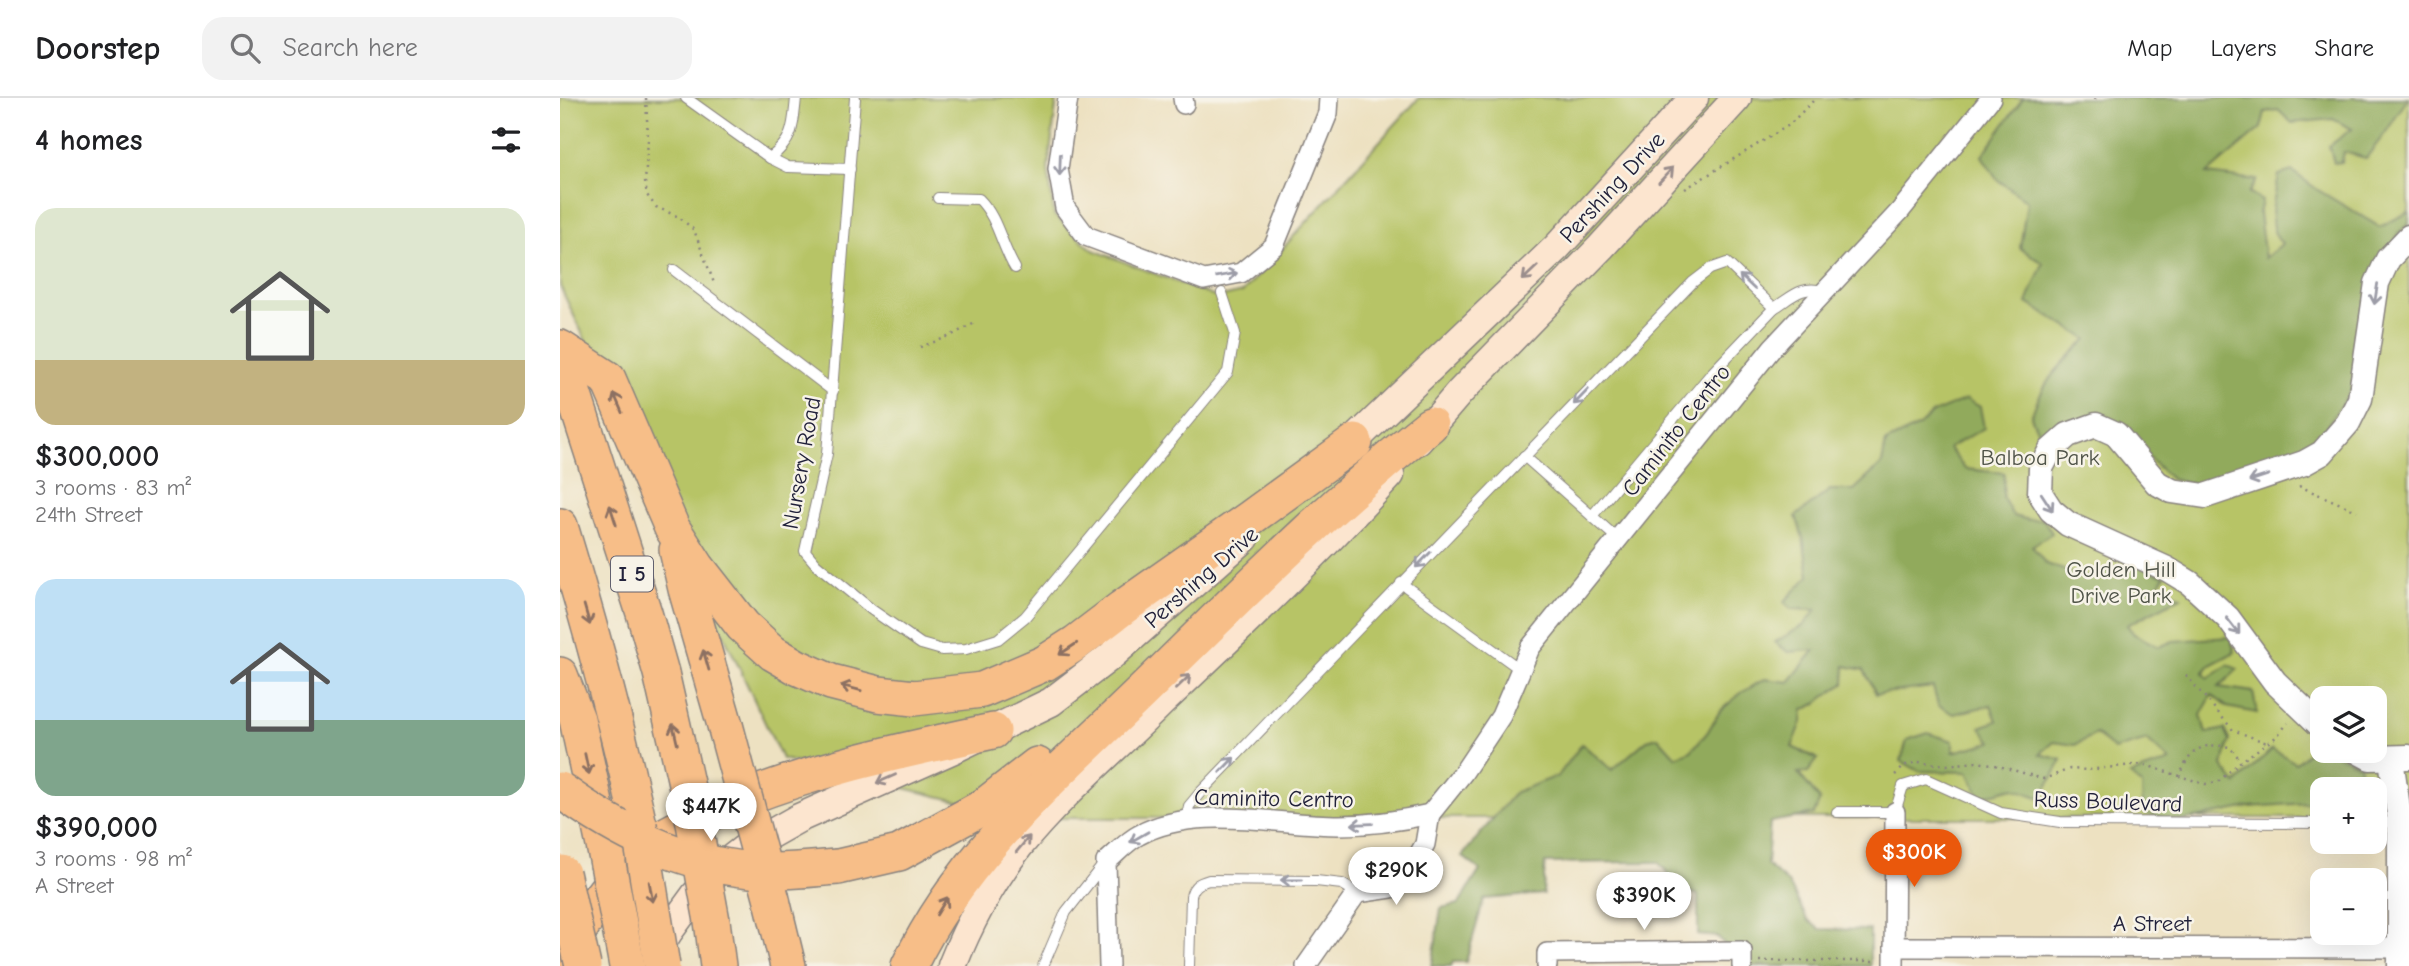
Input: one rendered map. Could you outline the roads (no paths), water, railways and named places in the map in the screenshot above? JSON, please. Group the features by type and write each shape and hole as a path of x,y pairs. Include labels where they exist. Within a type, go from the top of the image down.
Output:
{"highway":[{"path":"560,350 608,379 672,528 697,567 743,626 774,653 831,682 853,690 915,698 982,690 1045,663 1355,442"},
{"name":"I 5","path":"560,350 644,613 664,685 690,801 715,946"},
{"path":"909,966 945,901 1023,806 1284,552 1387,459 1430,425"},
{"name":"I 5","path":"560,526 608,691 639,825 662,966"},
{"path":"672,528 788,966"},
{"path":"560,790 623,831 680,855 717,865 753,871 791,871 838,867 899,853 983,807 1031,771 1245,592"},
{"path":"560,675 577,719 627,966"},
{"path":"561,966 584,922 617,878 634,859 675,830 723,807 795,780 906,750 993,731"},
{"path":"561,868 583,966"}],"main road":[{"name":"Pershing Drive","path":"648,966 668,931 696,894 744,849 821,808 993,731 1051,702 1078,683 1355,442 1557,247 1693,98"},
{"name":"Pershing Drive","path":"952,966 985,896 1020,846 1068,794 1346,524 1394,471 1430,425 1601,247 1737,98"}],"street":[{"path":"1068,98 1058,169 1065,208 1072,218 1086,236 1204,280 1241,273 1274,246 1328,113 1329,98"},
{"name":"Caminito Centro","path":"1357,893 1391,888 1409,872 1425,844 1430,814 1463,773 1501,716 1530,648 1773,347 1900,211 1991,98"},
{"path":"2310,717 2275,682 2228,618 2190,583 2167,569 2068,524 2051,510 2040,493 2041,468 2050,451 2068,435 2096,425 2116,434 2157,482 2172,491 2205,496 2304,463 2322,453 2348,423 2360,399 2377,283 2388,259 2409,237"},
{"path":"2400,758 2405,822 2403,954"},
{"path":"1894,958 1895,812"},
{"name":"Caminito Centro","path":"1106,862 1138,835 1187,818 1339,825 1387,823 1430,814"},
{"path":"1106,862 1109,966"},
{"path":"1306,966 1357,893"},
{"name":"A Street","path":"1894,958 2403,954"},
{"path":"1547,959 1742,959"}],"lane":[{"path":"686,98 770,158 788,167 850,169"},
{"path":"770,158 785,146 793,127 796,98"},
{"name":"Nursery Road","path":"855,98 827,454 805,551 816,564 872,610 921,644 942,650 966,649 998,639 1025,617 1228,372 1235,333 1222,293"},
{"path":"938,198 979,199 990,210 1006,253 1016,268"},
{"path":"1187,818 1189,806 1199,794 1688,287 1710,269 1727,264 1774,308"},
{"path":"674,270 833,391"},
{"path":"1592,516 1710,375 1774,308 1803,290 1811,288 1823,291"},
{"path":"1524,456 1619,540"},
{"path":"1401,583 1521,670"},
{"name":"Russ Boulevard","path":"1895,812 1903,786 1926,779 2001,813 2060,822 2310,823"},
{"path":"1837,812 1895,812"},
{"path":"2387,823 2405,822"},
{"path":"1043,966 1066,912 1106,862"},
{"path":"1189,966 1191,896 1193,888 1199,883 1209,880 1316,881 1342,884 1357,893"}],"park label":[{"name":"Balboa Park","path":"2040,457"},
{"name":"Golden Hill Drive Park","path":"2121,582"}]}
